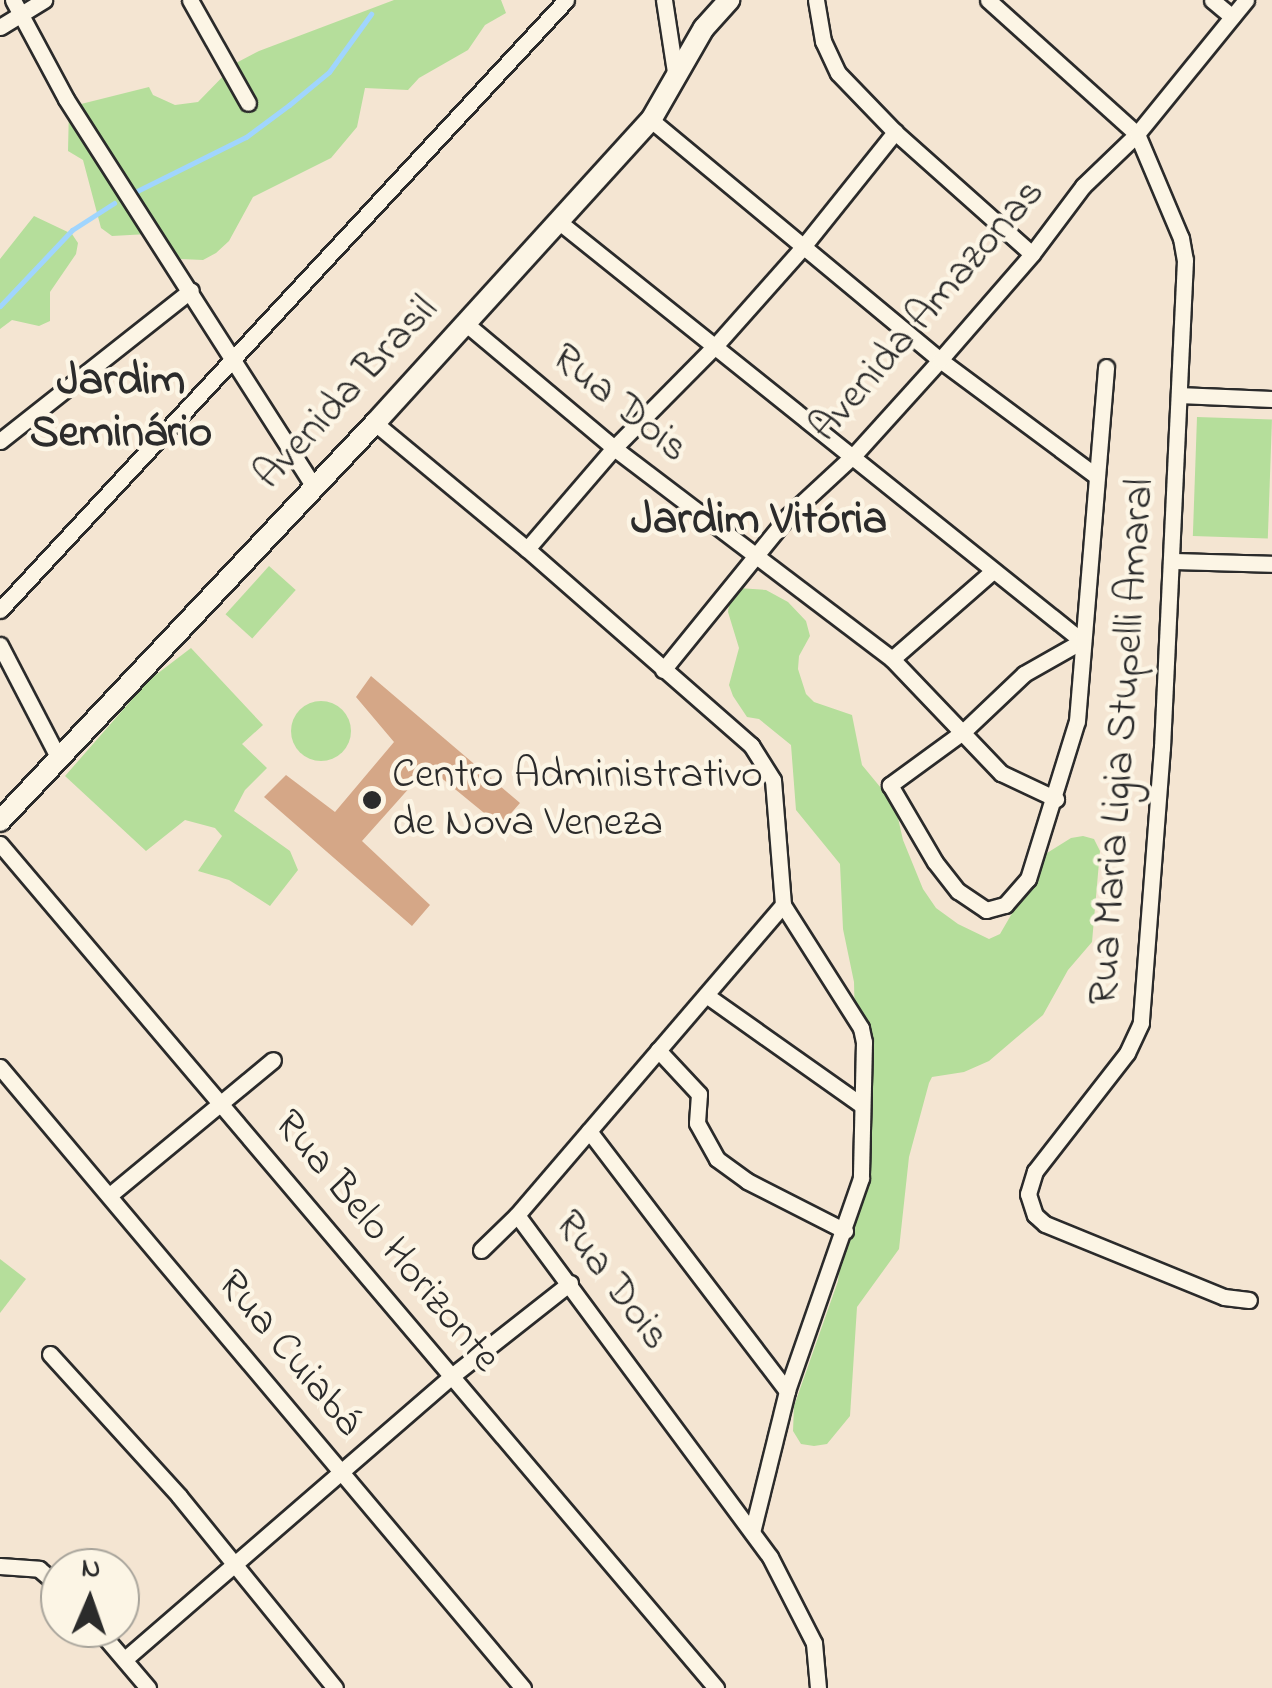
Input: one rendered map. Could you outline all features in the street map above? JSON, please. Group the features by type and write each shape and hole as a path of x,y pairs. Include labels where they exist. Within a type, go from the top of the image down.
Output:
{"street":[{"path":"0,28 18,7 44,0"},
{"path":"190,0 248,103"},
{"path":"0,610 232,355 566,0"},
{"path":"664,0 676,78"},
{"name":"Avenida Brasil","path":"0,821 375,423 650,120 704,28 729,0"},
{"path":"816,0 828,59 895,132 1032,254"},
{"path":"988,0 1137,134"},
{"path":"1212,0 1232,16"},
{"name":"Avenida Amazonas","path":"662,670 788,516 854,454 940,360 1032,254 1083,186 1137,134 1246,0"},
{"path":"18,7 66,99 314,485"},
{"path":"650,120 940,360 1096,476"},
{"path":"527,549 614,448 716,344 802,248 895,132"},
{"name":"Rua Maria Ligia Stupelli Amaral","path":"1137,134 1184,249 1173,560 1137,1038 1035,1170 1028,1194 1030,1206 1044,1224 1224,1297 1249,1300"},
{"path":"558,220 1082,640"},
{"path":"0,442 192,290"},
{"name":"Rua Dois","path":"464,322 614,448 892,659 1002,773 1056,799"},
{"path":"1082,640 1024,674 964,731 890,785 911,829 958,891 976,907 996,909 1028,879 1056,799 1077,721 1106,367"},
{"path":"1180,395 1272,399"},
{"path":"375,423 527,549 751,745 773,780 783,905 861,1028 861,1178 787,1391 752,1532"},
{"path":"1173,560 1272,564"},
{"path":"892,659 992,571"},
{"path":"0,645 58,757"},
{"name":"Rua Belo Horizonte","path":"0,844 716,1688"},
{"name":"Rua Dois","path":"783,905 517,1215 752,1532 814,1643 818,1688"},
{"path":"706,995 860,1104"},
{"path":"658,1050 699,1094 697,1123 716,1160 747,1181 845,1231"},
{"path":"110,1194 274,1060"},
{"name":"Rua Cuiabá","path":"0,1067 523,1688"},
{"path":"588,1132 787,1391"},
{"path":"480,1250 517,1215"},
{"path":"125,1659 452,1375 570,1283"},
{"path":"50,1354 179,1496 334,1688"},
{"path":"0,1566 40,1571"},
{"path":"115,1648 148,1688"}],"green space":[{"path":"394,0 501,0 506,13 485,25 468,50 419,78 408,90 365,88 357,127 331,158 253,197 229,241 203,260 181,259 148,234 112,236 101,228 83,160 68,151 69,107 149,87 153,95 175,105 198,102 236,63 259,51"},
{"path":"34,216 72,234 78,243 76,254 50,292 50,321 39,326 12,320 0,329 0,259"},
{"path":"1197,417 1272,420 1268,539 1193,536"},
{"path":"269,566 296,590 252,638 226,614"},
{"path":"738,588 766,590 788,602 806,621 810,636 799,656 798,669 806,694 814,702 852,715 862,765 895,805 903,840 923,889 936,908 958,924 989,939 1000,934 1047,853 1071,838 1083,836 1094,839 1100,851 1092,942 1068,970 1043,1015 989,1061 964,1072 932,1077 929,1083 909,1157 899,1249 857,1307 850,1416 827,1444 814,1446 801,1444 793,1431 794,1406 838,1281 849,1190 858,1155 854,982 843,929 840,864 796,810 791,745 759,719 747,717 729,685 739,648 728,612 730,598"},
{"path":"191,648 263,725 242,744 267,768 245,790 234,811 290,851 298,870 270,906 229,880 198,871 222,836 215,828 185,820 146,851 65,776 149,680"},
{"path":"321,701 342,710 351,731 342,752 321,761 300,752 291,731 300,710"},
{"path":"0,1259 26,1279 0,1313"}],"building":[{"name":"Centro Administrativo de Nova Veneza","path":"371,676 520,803 500,826 428,767 362,841 430,905 412,926 264,797 286,775 335,812 394,742 356,697"}],"waterway":[{"path":"137,191 246,137 289,105 329,72 371,14"},
{"path":"0,306 72,230 114,203"}],"place":[{"name":"Centro Administrativo de Nova Veneza","path":"372,800"}],"district":[{"name":"Jardim Seminário","path":"121,409"},
{"name":"Jardim Vitória","path":"759,522"}]}
